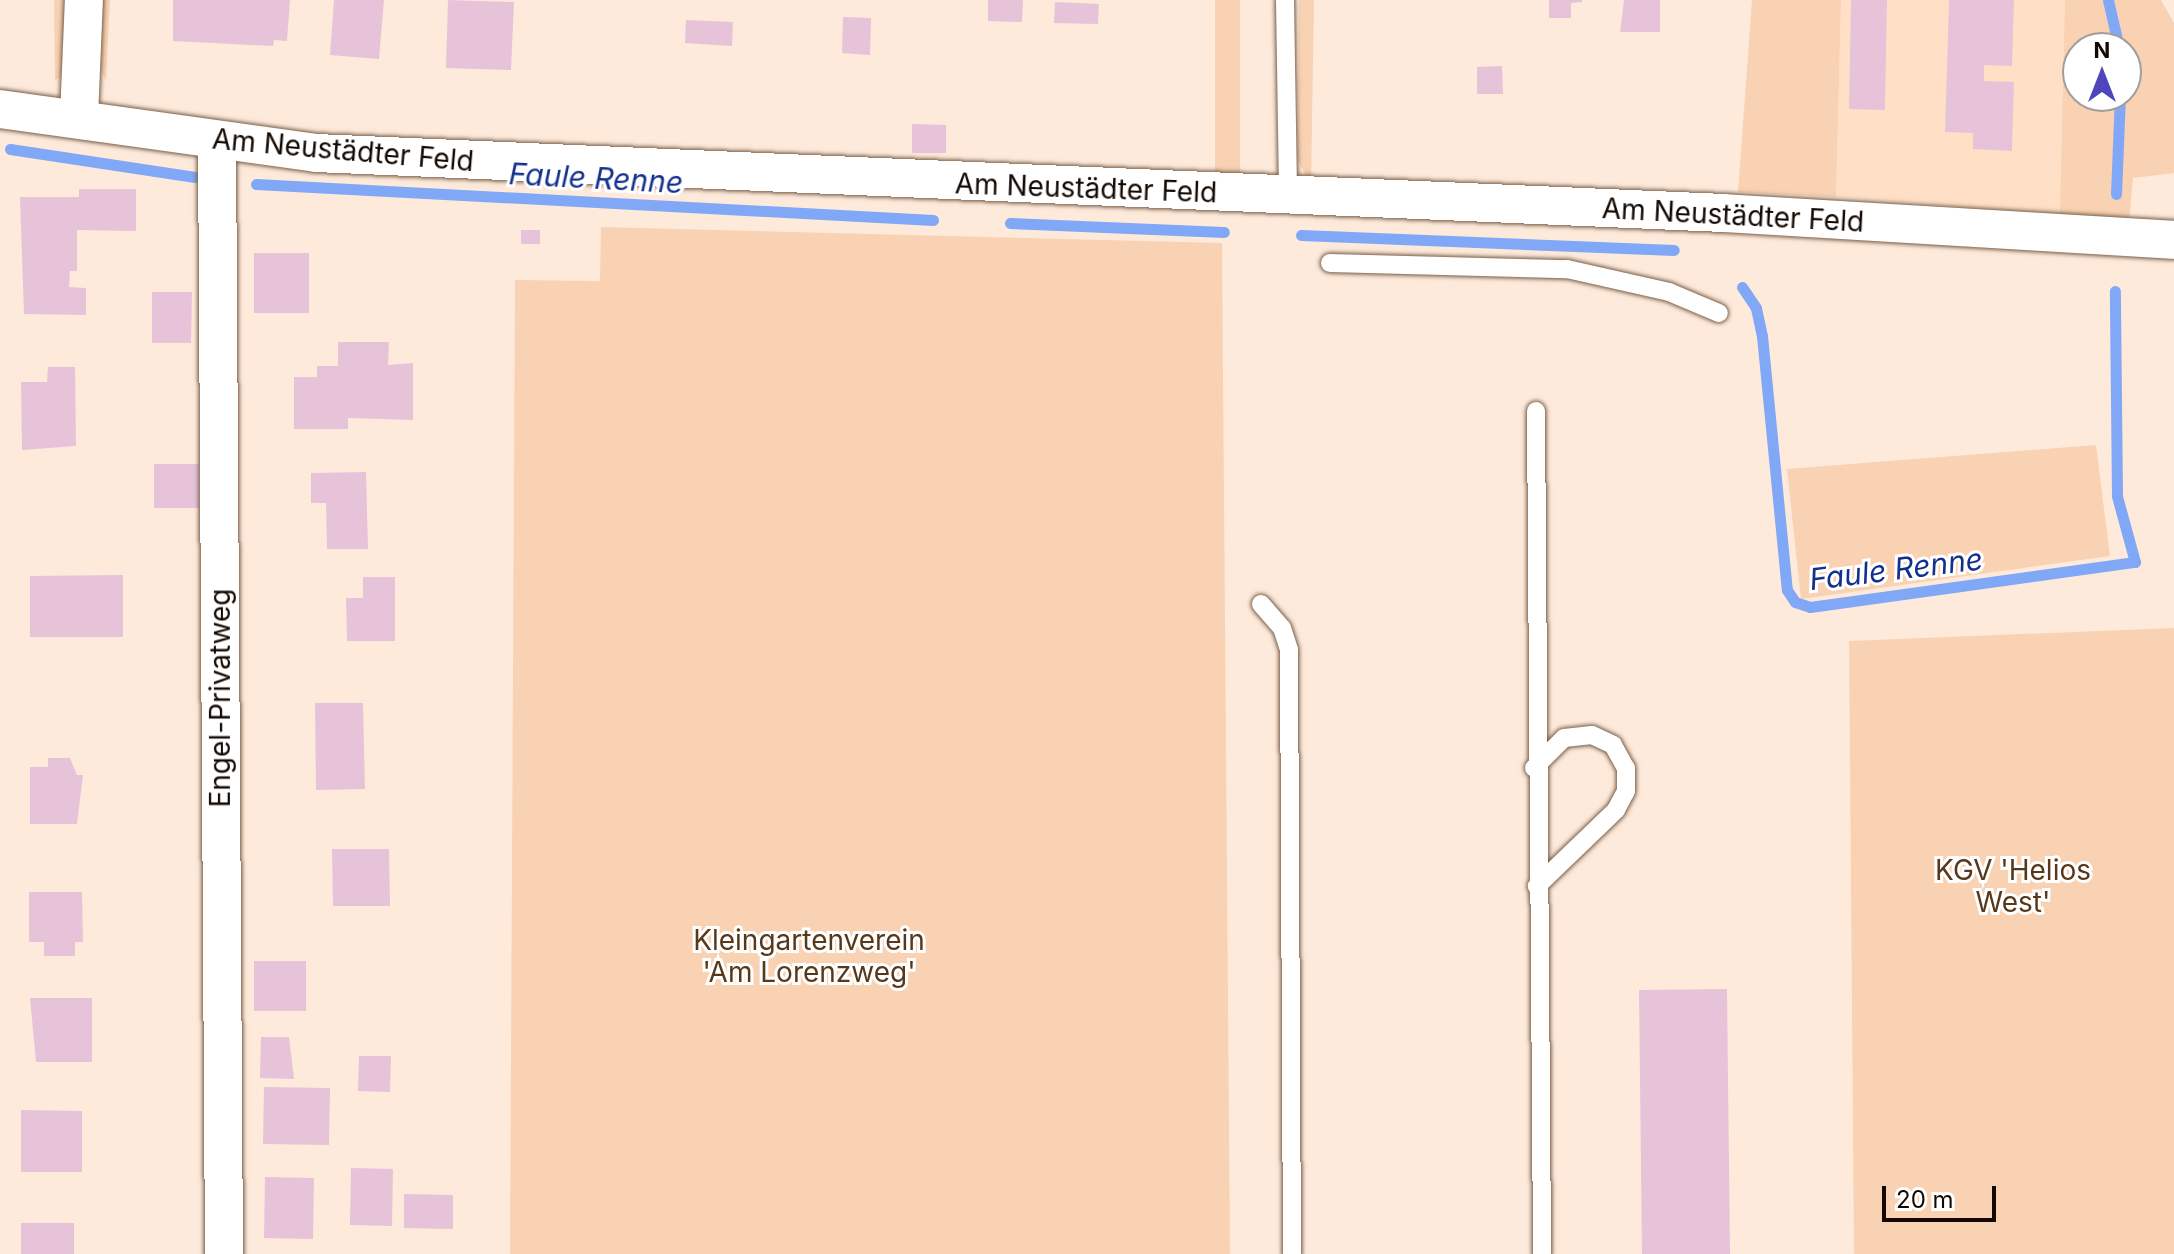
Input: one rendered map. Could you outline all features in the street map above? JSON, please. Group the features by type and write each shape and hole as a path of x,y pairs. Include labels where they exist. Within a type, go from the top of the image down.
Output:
{"street":[{"path":"79,117 84,0"},
{"name":"Am Neustädter Feld","path":"0,109 79,117 217,142 316,153 1288,197 1723,213 2174,240"},
{"name":"Engel-Privatweg","path":"217,142 224,1254"}],"lane":[{"path":"1285,0 1288,197"},
{"path":"1330,263 1567,269 1669,292 1719,313"},
{"path":"1536,411 1534,768 1542,1254"},
{"path":"1261,604 1282,628 1289,650 1292,1254"},
{"path":"1534,768 1564,738 1592,735 1613,745 1626,768 1626,791 1616,810 1537,886"}],"shaded area":[{"path":"1841,0 2069,0 2068,32 2062,32 2064,112 2060,214 1836,197"}],"green space":[{"path":"54,0 65,0 63,76 55,80"},
{"path":"101,0 110,0 106,81 99,65"},
{"path":"1215,0 1240,0 1240,177 1215,177"},
{"path":"1299,0 1314,0 1311,184 1298,161"},
{"path":"1752,0 1841,0 1836,197 1738,192"},
{"path":"2065,0 2161,0 2174,23 2174,173 2133,178 2129,223 2060,214 2062,112 2142,112 2142,32 2064,32"},
{"name":"Kleingartenverein 'Am Lorenzweg'","path":"601,227 1222,243 1230,1254 510,1254 515,280 600,281"},
{"path":"2096,445 2110,556 1801,599 1787,469"},
{"name":"KGV 'Helios West'","path":"2174,628 2174,1254 1854,1254 1849,641"}],"building":[{"path":"173,0 290,0 287,41 274,40 273,46 173,41"},
{"path":"334,0 384,0 379,59 330,55"},
{"path":"448,0 514,2 511,70 446,68"},
{"path":"988,0 1023,0 1022,22 988,21"},
{"path":"1549,0 1582,2 1571,3 1571,18 1549,18"},
{"path":"1624,0 1660,0 1660,32 1620,32"},
{"path":"1851,0 1887,0 1885,110 1849,109"},
{"path":"1949,0 2014,0 2012,66 1984,65 1984,81 2014,82 2012,151 1973,149 1973,133 1945,132"},
{"path":"1055,2 1099,4 1098,24 1054,23"},
{"path":"843,17 871,18 870,55 842,53"},
{"path":"686,20 733,22 732,46 685,43"},
{"path":"1502,66 1503,94 1477,94 1477,67"},
{"path":"912,124 946,125 946,153 912,153"},
{"path":"79,189 136,189 136,231 77,230 77,271 70,271 69,287 86,288 86,315 24,314 20,197 79,197"},
{"path":"521,230 540,230 540,244 521,244"},
{"path":"254,253 309,253 309,313 254,313"},
{"path":"152,292 192,292 191,343 152,343"},
{"path":"338,342 389,342 388,365 413,363 413,420 348,418 348,429 294,429 294,377 317,377 317,366 338,366"},
{"path":"48,367 75,367 76,446 22,450 21,382 47,382"},
{"path":"154,464 199,464 199,508 154,508"},
{"path":"366,472 368,549 327,549 326,503 311,503 311,473"},
{"path":"123,575 123,637 30,637 30,576"},
{"path":"363,577 395,577 395,641 347,641 346,598 363,598"},
{"path":"315,703 363,703 365,789 316,790"},
{"path":"48,758 70,758 77,775 83,775 77,824 30,824 30,767 48,767"},
{"path":"332,849 389,849 390,906 333,906"},
{"path":"29,892 82,892 83,942 75,942 75,956 44,956 44,942 29,942"},
{"path":"254,961 306,961 306,1011 254,1011"},
{"path":"1727,989 1730,1254 1642,1254 1639,990"},
{"path":"30,998 92,998 92,1062 36,1062"},
{"path":"261,1037 289,1037 294,1079 260,1078"},
{"path":"359,1056 391,1056 390,1092 358,1091"},
{"path":"264,1087 330,1088 329,1145 263,1144"},
{"path":"21,1110 82,1111 82,1172 21,1172"},
{"path":"351,1168 393,1169 392,1226 350,1225"},
{"path":"265,1177 314,1178 313,1239 264,1238"},
{"path":"404,1194 453,1195 453,1229 404,1228"},
{"path":"21,1223 74,1223 74,1254 21,1254"}],"waterway":[{"path":"2108,0 2115,32"},
{"path":"2116,194 2119,112"},
{"name":"Faule Renne","path":"10,149 195,177"},
{"name":"Faule Renne","path":"256,184 933,220"},
{"name":"Faule Renne","path":"1010,223 1224,232"},
{"name":"Faule Renne","path":"1301,235 1674,250"},
{"name":"Faule Renne","path":"1742,287 1756,308 1762,336 1787,590 1795,602 1810,607 2135,562 2117,496 2115,291"}]}
